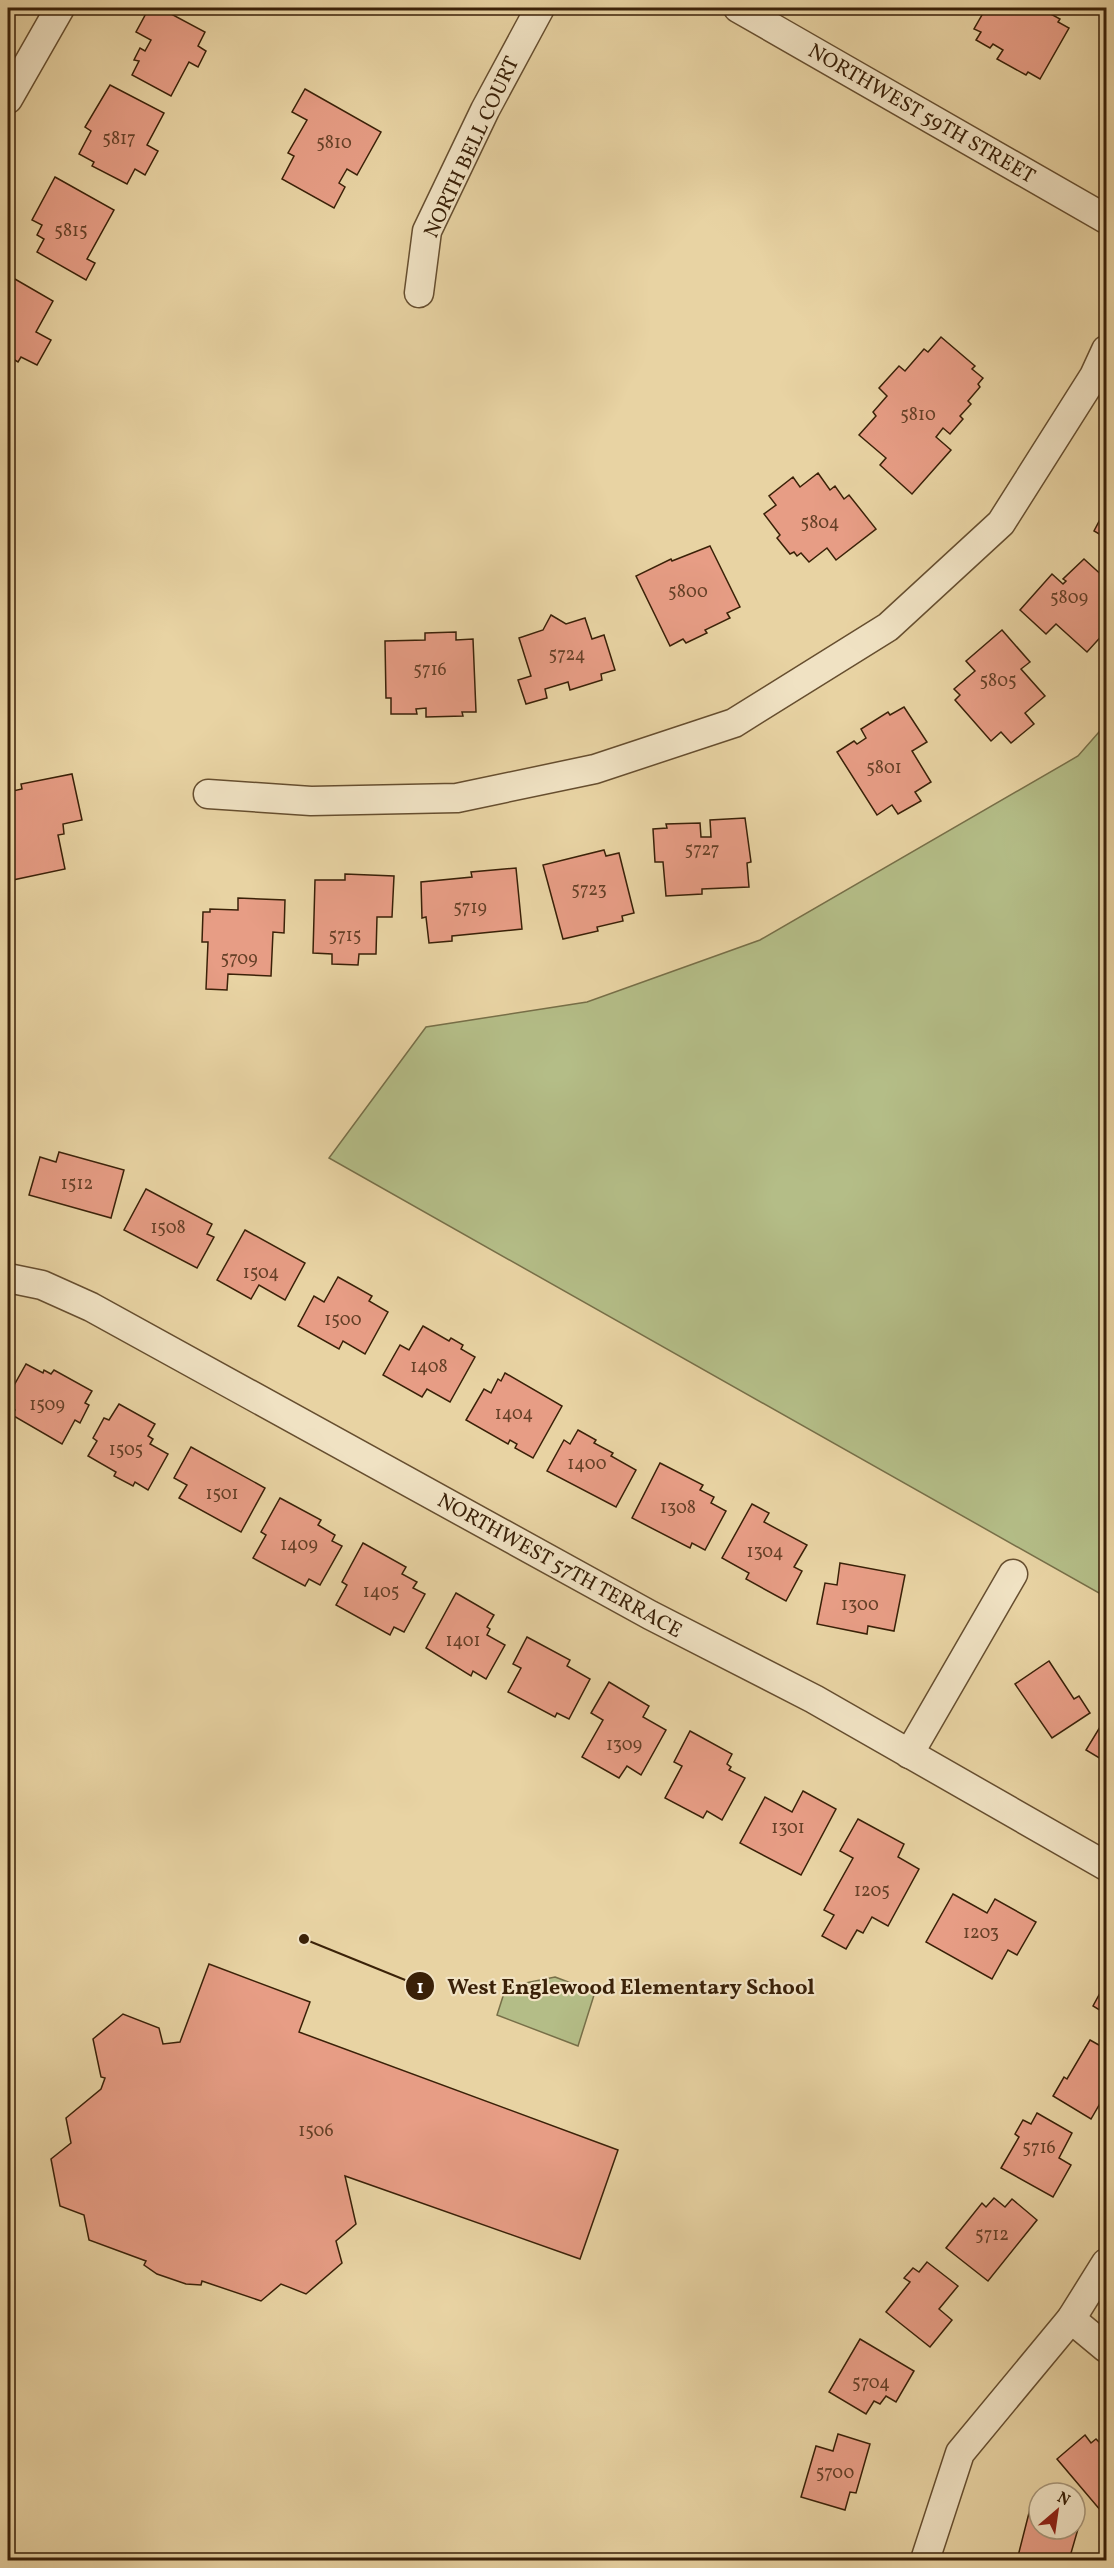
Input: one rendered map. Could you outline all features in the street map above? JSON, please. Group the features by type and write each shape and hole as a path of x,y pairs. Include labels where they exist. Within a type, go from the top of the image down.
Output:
{"street":[{"path":"8,99 60,8"},
{"name":"NORTH BELL COURT","path":"419,293 427,231 485,110 540,8"},
{"name":"NORTHWEST 59TH STREET","path":"738,8 1107,219"},
{"path":"208,794 311,801 458,798 595,769 734,723 888,627 1001,523 1094,376 1107,350"},
{"name":"NORTHWEST 57TH TERRACE","path":"8,1278 42,1285 92,1307 650,1615 814,1700 1107,1866"},
{"path":"909,1754 1013,1574"},
{"path":"925,2560 960,2452 1071,2319 1107,2262"},
{"path":"1071,2319 1107,2348"}],"green space":[{"path":"1106,724 1106,1597 329,1158 426,1027 587,1002 760,940 1078,756"},
{"path":"555,1977 595,1992 578,2046 497,2015 506,1987"}],"building":[{"path":"149,8 160,8 205,32 198,46 206,51 198,67 189,62 171,96 132,75 139,61 134,60 140,48 145,51 151,40 136,32"},
{"path":"986,8 1040,8 1060,19 1058,22 1069,28 1040,79 1028,72 1026,75 997,59 1003,50 993,44 990,48 976,40 981,32 974,29"},
{"path":"110,85 164,113 147,145 158,151 145,175 135,169 127,184 92,166 94,162 79,154 91,131 85,127"},
{"path":"305,89 381,132 357,175 347,169 339,183 345,187 334,208 282,179 294,156 288,153 307,120 292,112"},
{"path":"55,177 114,210 87,259 95,263 86,280 37,252 44,239 37,235 42,225 32,220"},
{"path":"8,275 53,301 36,332 51,340 37,365 21,357 18,362 8,356"},
{"path":"941,337 975,366 972,369 983,378 978,384 980,387 968,401 971,404 960,416 963,419 950,434 943,428 936,437 951,450 912,494 880,465 886,458 859,435 876,416 873,412 887,396 879,388 899,366 905,371 924,349 928,352"},
{"path":"818,473 830,490 835,486 844,499 849,495 876,529 836,560 827,548 809,562 801,553 797,556 794,552 790,554 777,538 780,535 764,514 776,505 769,496 793,477 800,487"},
{"path":"1106,508 1106,538 1094,531"},
{"path":"710,546 740,607 727,613 730,618 705,630 707,633 686,643 683,639 670,646 636,576 671,559 672,561"},
{"path":"1084,559 1106,579 1106,631 1087,652 1056,624 1046,634 1020,610 1052,574 1063,584 1066,581 1063,579"},
{"path":"551,615 566,624 585,618 592,639 604,635 615,670 601,674 602,680 570,690 568,682 545,689 547,698 526,704 518,680 531,676 519,638 543,630"},
{"path":"1002,630 1030,662 1021,669 1045,696 1025,713 1034,724 1011,743 1001,732 991,741 955,700 960,695 954,689 975,671 966,661"},
{"path":"456,632 456,640 473,639 476,712 462,712 463,716 426,717 426,708 416,709 417,714 391,714 391,698 386,698 385,641 425,640 425,633"},
{"path":"904,707 927,742 912,751 931,782 915,792 921,801 898,814 892,805 877,815 837,752 854,741 857,744 866,738 861,729 888,712 890,715"},
{"path":"72,774 82,820 63,824 64,834 58,835 65,869 8,881 8,792 22,789 21,784"},
{"path":"745,818 751,862 747,863 749,887 702,889 702,894 666,896 663,862 655,862 653,829 667,828 666,824 700,823 701,837 711,837 710,820"},
{"path":"604,850 606,856 619,853 634,913 622,916 623,921 597,927 598,931 563,939 543,865"},
{"path":"516,868 522,929 452,936 452,941 429,943 426,917 422,918 421,882 472,877 471,872"},
{"path":"345,874 394,876 392,917 377,917 376,954 359,954 358,965 332,964 332,954 313,953 315,880 345,880"},
{"path":"238,898 285,900 284,933 273,932 271,976 228,974 227,990 206,989 208,942 202,942 203,912 210,912 210,909 238,910"},
{"path":"59,1152 124,1170 111,1218 29,1195 40,1157 56,1162"},
{"path":"146,1189 212,1224 207,1234 214,1237 197,1268 124,1230"},
{"path":"245,1230 305,1263 285,1300 259,1285 251,1299 217,1280"},
{"path":"338,1277 372,1296 369,1301 388,1312 365,1354 343,1341 339,1349 298,1326 314,1296 324,1302"},
{"path":"423,1326 449,1341 451,1338 463,1345 461,1349 475,1357 450,1402 427,1389 422,1397 383,1375 400,1345 409,1350"},
{"path":"26,1364 43,1373 44,1370 51,1374 54,1370 92,1391 85,1403 89,1405 80,1423 75,1420 62,1444 12,1415 15,1410 8,1405 8,1396"},
{"path":"505,1373 562,1406 533,1458 515,1448 517,1444 510,1440 508,1444 466,1420 484,1389 491,1393 498,1379 501,1381"},
{"path":"119,1404 155,1424 148,1436 153,1439 150,1444 168,1454 148,1490 135,1482 133,1486 114,1476 116,1472 88,1456 97,1441 93,1438 104,1418 109,1420"},
{"path":"578,1430 596,1440 594,1443 613,1453 611,1456 636,1470 616,1507 547,1471 564,1440 570,1444"},
{"path":"191,1447 265,1488 241,1532 179,1498 187,1485 174,1478"},
{"path":"660,1463 703,1485 700,1490 714,1497 711,1503 726,1511 705,1550 692,1543 690,1548 632,1518"},
{"path":"280,1498 321,1520 318,1525 335,1535 332,1541 342,1546 320,1585 309,1579 305,1586 253,1558 266,1535 261,1532"},
{"path":"752,1504 769,1513 764,1522 807,1545 794,1567 802,1571 786,1601 746,1579 749,1573 722,1558"},
{"path":"363,1543 406,1567 402,1574 417,1582 413,1588 425,1594 404,1632 394,1627 390,1635 336,1605 347,1585 342,1582"},
{"path":"840,1563 905,1575 894,1631 868,1626 867,1634 817,1624 825,1583 837,1585"},
{"path":"456,1593 494,1615 487,1627 490,1629 487,1635 505,1645 486,1679 473,1671 471,1676 426,1648"},
{"path":"527,1637 570,1660 567,1666 590,1679 569,1719 557,1713 555,1717 508,1692 521,1668 513,1664"},
{"path":"1049,1661 1074,1699 1079,1696 1090,1713 1052,1738 1015,1684"},
{"path":"609,1682 649,1706 643,1717 666,1730 641,1775 627,1766 619,1778 582,1757 603,1720 591,1713"},
{"path":"1103,1722 1106,1724 1106,1762 1086,1750"},
{"path":"690,1731 732,1754 727,1764 731,1767 729,1770 745,1778 722,1820 707,1811 703,1818 665,1798 682,1766 674,1762"},
{"path":"803,1791 836,1809 801,1875 740,1843 765,1797 792,1812"},
{"path":"858,1819 904,1844 898,1857 919,1869 888,1926 872,1917 863,1933 857,1930 846,1949 822,1936 834,1915 824,1910 853,1858 840,1851"},
{"path":"953,1894 987,1913 995,1899 1036,1922 1017,1955 1008,1950 992,1979 926,1942"},
{"path":"209,1964 310,2002 299,2032 618,2150 580,2259 345,2176 356,2224 336,2241 342,2263 306,2294 281,2284 261,2301 202,2281 201,2285 186,2284 157,2274 144,2265 146,2261 89,2240 84,2215 60,2206 51,2159 71,2143 66,2118 101,2089 105,2078 101,2077 93,2039 123,2014 159,2028 163,2044 180,2042"},
{"path":"1106,1982 1106,2014 1093,2006"},
{"path":"1090,2040 1106,2049 1106,2093 1091,2119 1053,2096 1064,2077 1067,2079"},
{"path":"1037,2113 1072,2133 1059,2158 1071,2165 1053,2197 1001,2168 1019,2137 1015,2134 1023,2120 1031,2124"},
{"path":"994,2198 1005,2207 1012,2199 1037,2220 988,2281 946,2248 982,2203 986,2207"},
{"path":"927,2262 958,2286 939,2309 952,2320 930,2347 886,2312 910,2282 904,2278 913,2268 919,2272"},
{"path":"860,2339 914,2371 896,2402 886,2396 880,2404 874,2401 866,2414 829,2392"},
{"path":"838,2434 870,2444 856,2493 850,2492 845,2510 801,2497 816,2446 833,2451"},
{"path":"1085,2435 1091,2443 1096,2439 1100,2443 1106,2437 1106,2507 1101,2511 1087,2494 1087,2481 1076,2481 1057,2459"},
{"path":"1027,2521 1027,2541 1074,2541 1069,2560 1017,2560"}],"place":[{"name":"West Englewood Elementary School","path":"304,1939"}]}
